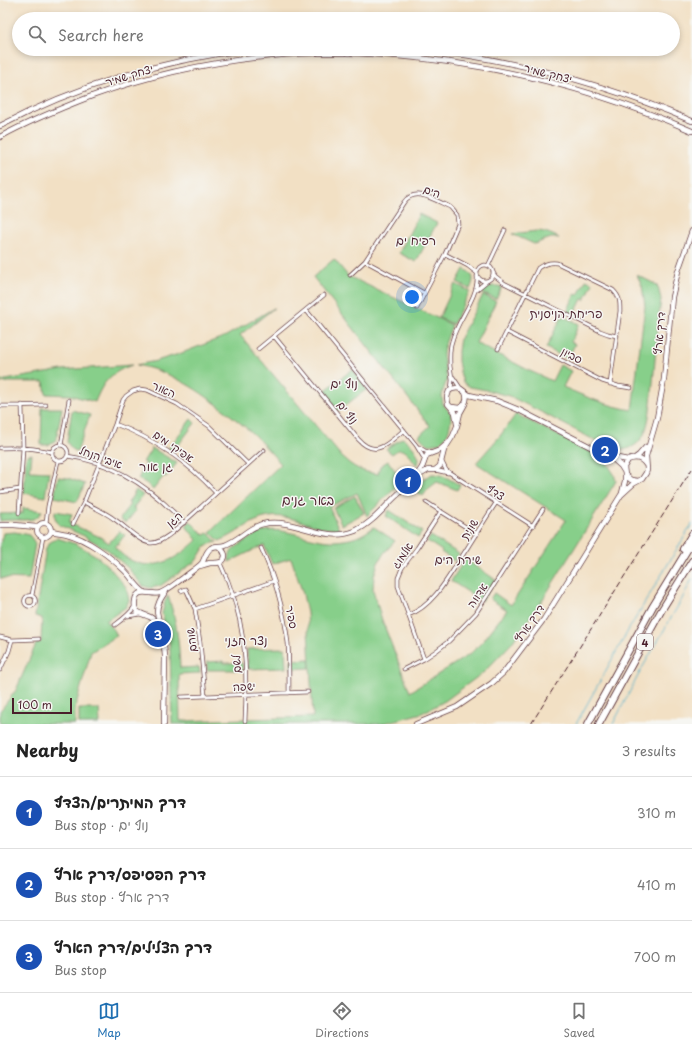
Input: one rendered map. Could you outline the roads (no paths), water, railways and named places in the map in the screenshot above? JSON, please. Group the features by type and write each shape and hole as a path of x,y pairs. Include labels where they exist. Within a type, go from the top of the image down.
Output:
{"highway":[{"path":"659,596 673,566 692,534"},
{"name":"4","path":"588,724 659,596 692,542"},
{"name":"4","path":"599,724 661,611 692,561"}],"main road":[{"name":"יצחק שמיר","path":"0,126 42,106 129,74 165,64 207,56"},
{"name":"יצחק שמיר","path":"0,137 46,114 132,83 168,73 204,66 272,56"},
{"name":"יצחק שמיר","path":"393,56 422,58 465,64 542,80 599,96 646,112 692,131"},
{"name":"יצחק שמיר","path":"472,56 575,79 651,104 692,121"},
{"name":"דרך ארץ","path":"647,466 646,456 657,418 664,379 672,298 678,271 692,230"},
{"path":"457,424 455,412 447,400 447,394 454,388 463,390 469,395 497,401 519,410 617,462 631,480 638,481 644,477 647,466 642,460 635,458 628,460 607,456"},
{"path":"412,480 425,472 440,466 444,450 453,436 461,410 467,399 467,395 463,390"},
{"path":"451,406 453,408 458,408 473,399 486,398"},
{"name":"דרך ארץ","path":"635,458 644,451 651,438"},
{"path":"51,531 78,538 103,552 126,572 144,592 153,594 160,593 198,567 204,560 211,547 219,547 231,542 257,526 267,523 288,524 326,534 351,532 360,528 371,521 412,480 421,469 427,455 444,448 448,444"},
{"path":"432,453 439,455 442,460"},
{"path":"625,473 624,467 628,460"},
{"path":"425,461 427,467 433,470"},
{"name":"דרך ארץ","path":"622,495 625,473"},
{"name":"דרך ארץ","path":"416,724 457,707 492,683 504,672 544,619 622,495 627,489 638,481"},
{"path":"46,523 51,527 51,531 48,536 43,537 40,536 37,528 40,524 46,523"},
{"path":"0,525 17,525 37,528"},
{"path":"198,567 213,563 220,563 223,560 231,542"},
{"path":"219,547 222,549 225,556"},
{"path":"207,552 207,558 213,563"},
{"path":"134,582 138,595"},
{"path":"164,724 165,656 157,612 162,596 170,587"},
{"path":"144,592 135,598 134,606 140,614 146,615 154,620 160,627"},
{"path":"146,615 153,613 158,606 157,599 153,594"}],"street":[{"name":"הים","path":"350,275 365,261 406,199 413,195 423,195 446,205 457,215 458,224 445,254 417,308"},
{"path":"488,266 505,230"},
{"path":"445,254 468,266 482,281 504,283"},
{"path":"365,261 424,293"},
{"path":"498,349 538,268 550,262 557,262 613,290 618,295 620,311 610,384"},
{"path":"468,266 488,266 491,268 495,276 504,283 600,331 616,336"},
{"path":"449,391 452,386 453,377 450,365 452,341 475,292 477,270 480,267"},
{"path":"475,292 492,277 493,272"},
{"path":"258,349 324,295"},
{"path":"306,310 416,445 425,461"},
{"name":"סביון","path":"507,332 602,381 631,388"},
{"name":"נוף ים","path":"274,336 365,446 379,448 404,430"},
{"path":"453,377 463,390"},
{"name":"האור","path":"99,464 123,400 133,391 140,389 147,390 177,404 209,426 248,464"},
{"path":"61,446 69,400"},
{"path":"19,513 22,405"},
{"path":"0,406 46,406"},
{"name":"אפיקי מים","path":"115,424 136,432 169,452 205,481 216,493"},
{"path":"416,445 432,453"},
{"path":"56,446 61,446 66,449 67,456 58,461 53,457 52,452 56,446"},
{"path":"0,448 37,448 52,452"},
{"name":"הגן","path":"84,502 112,517 141,540 150,543 163,540 184,523 264,450"},
{"name":"איבי הנחל","path":"67,456 78,457 118,472 157,497 184,523"},
{"name":"צדף","path":"442,460 446,470 450,473 533,526"},
{"path":"46,523 50,496 58,461"},
{"path":"73,524 84,502 99,464"},
{"name":"צדף","path":"433,470 450,473"},
{"path":"0,492 20,489"},
{"path":"426,502 477,534"},
{"name":"שונית","path":"408,615 423,607 440,589 496,503"},
{"name":"אדווה","path":"404,669 424,659 449,641 476,613 543,509"},
{"name":"אלמוג","path":"424,659 398,586 398,578 402,568 441,511"},
{"path":"32,595 43,537"},
{"name":"ספיר","path":"261,548 269,565 284,613 288,645 289,693"},
{"name":"לשם","path":"220,563 234,596 243,637 246,695 245,721"},
{"path":"196,609 274,581"},
{"name":"שוהם","path":"181,591 186,589 196,609 205,696"},
{"path":"115,625 132,611 134,606"},
{"path":"126,616 140,614"},
{"path":"0,637 12,640 39,639"},
{"path":"0,670 12,640"},
{"name":"ישפה","path":"181,697 308,692"}],"waterway":[{"path":"576,724 629,629 692,524"},
{"path":"613,724 641,670 692,579"}],"railway":[{"path":"531,724 692,469"}],"place":[{"name":"דרך הפסיפס/דרך ארץ","path":"605,450"},
{"name":"דרך המיתרים/הצדף","path":"408,481"},
{"name":"דרך הצלילים/דרך הארץ","path":"158,634"}],"district":[{"name":"רפיח ים","path":"416,240"},
{"name":"פריחת הניסנית","path":"566,313"},
{"name":"נוף ים","path":"344,383"},
{"name":"גן אור","path":"156,466"},
{"name":"באר גנים","path":"308,499"},
{"name":"שירת הים","path":"458,559"},
{"name":"נצר חזני","path":"246,640"}]}
